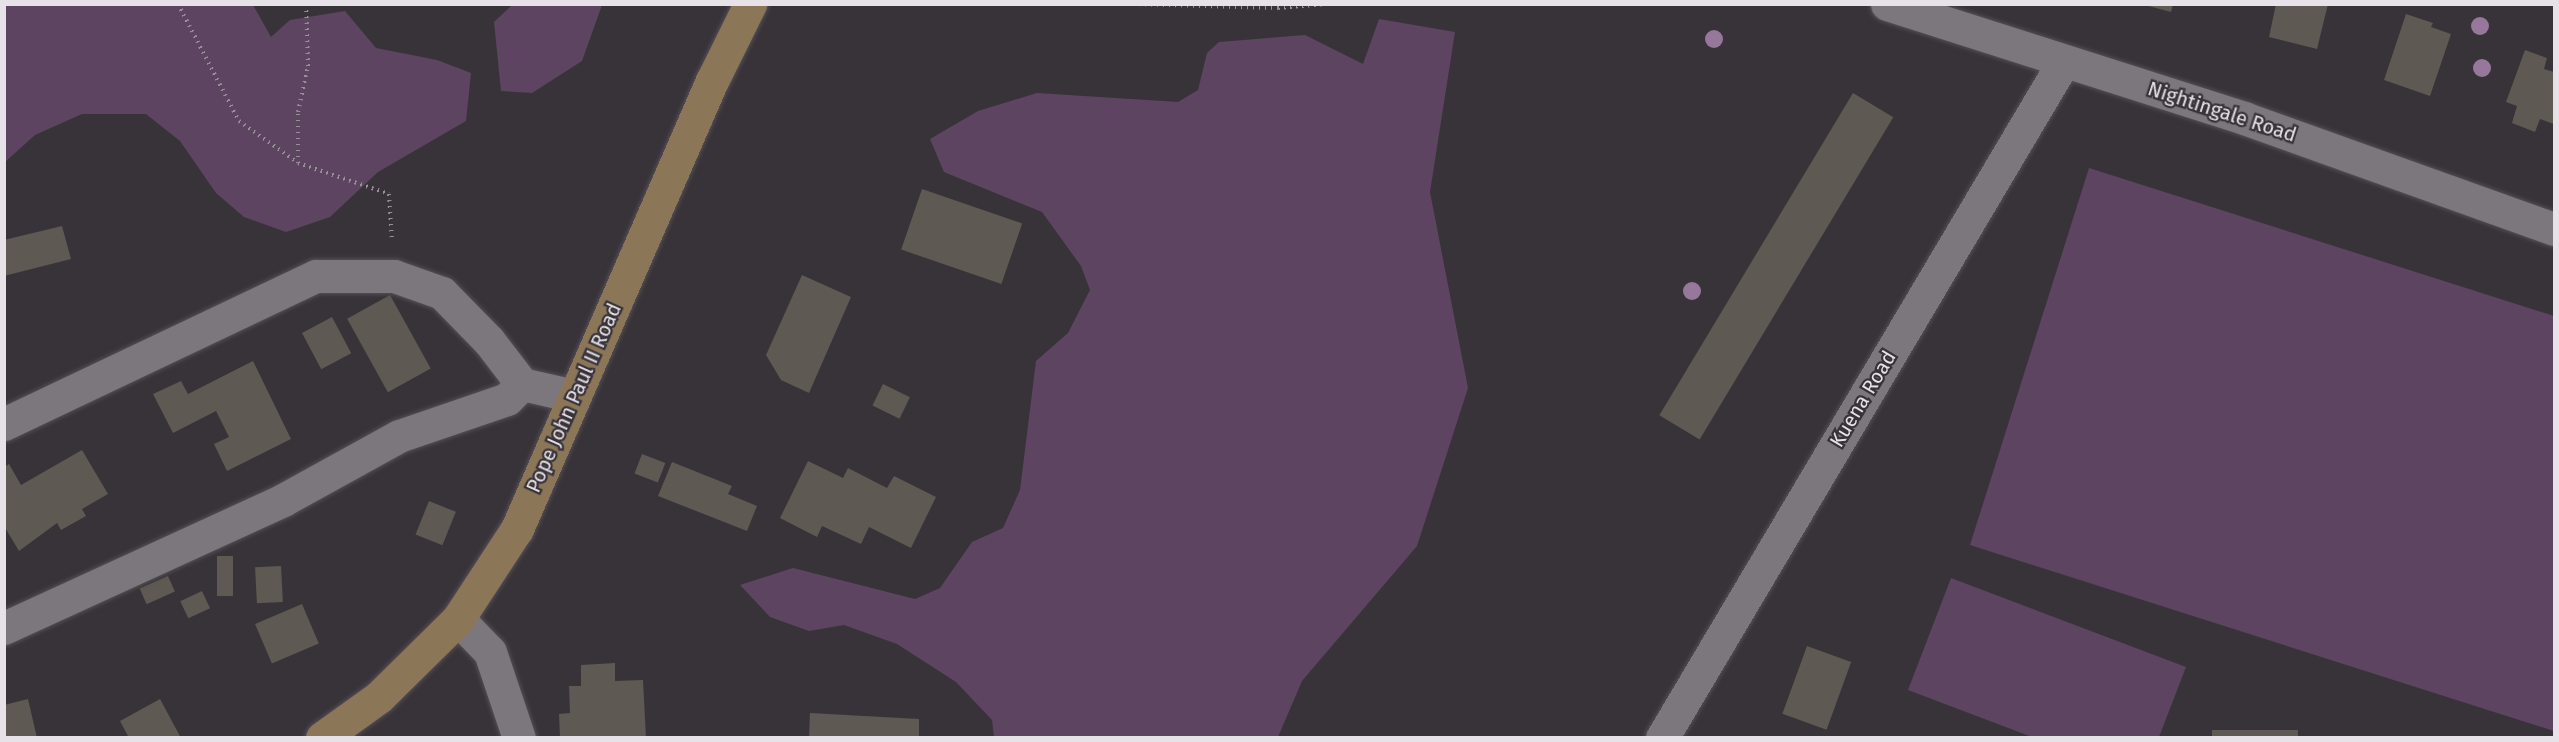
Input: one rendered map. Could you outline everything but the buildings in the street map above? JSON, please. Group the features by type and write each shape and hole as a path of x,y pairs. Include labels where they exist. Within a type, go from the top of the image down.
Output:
{"main road":[{"name":"Pope John Paul II Road","path":"322,738 379,698 458,619 517,529 574,396 750,4"}],"street":[{"name":"Nightingale Road","path":"1887,4 2244,118 2554,229"},
{"name":"Kuena Road","path":"1662,738 2064,61"},
{"path":"4,424 316,276 394,276 442,293 489,341 522,384 574,396"},
{"path":"4,628 283,500 399,436 507,399 522,384"},
{"path":"458,619 490,652 519,738"}],"path":[{"path":"178,4 239,121 298,163 389,194 394,276"},
{"path":"298,163 298,112 308,66 306,4"},
{"path":"1133,4 1278,8 1326,4"}],"shaded area":[{"path":"5,4 253,5 271,37 290,20 345,11 376,48 437,60 471,73 466,121 378,172 330,217 286,232 244,217 216,193 180,141 146,114 82,114 35,135 5,162"},
{"path":"512,5 602,5 582,61 532,93 501,91 494,22"},
{"path":"1379,19 1455,32 1430,192 1468,388 1417,546 1302,681 1278,737 994,737 992,720 956,682 897,644 844,625 809,631 770,617 740,585 793,568 915,599 940,588 972,542 1003,528 1020,490 1036,361 1068,333 1090,290 1081,266 1042,212 944,172 930,139 978,111 1037,93 1178,102 1198,90 1207,53 1219,42 1305,35 1363,64"},
{"path":"2089,168 2554,316 2554,731 1970,545"},
{"path":"1951,578 2186,667 2159,737 2032,737 1908,690"}]}
